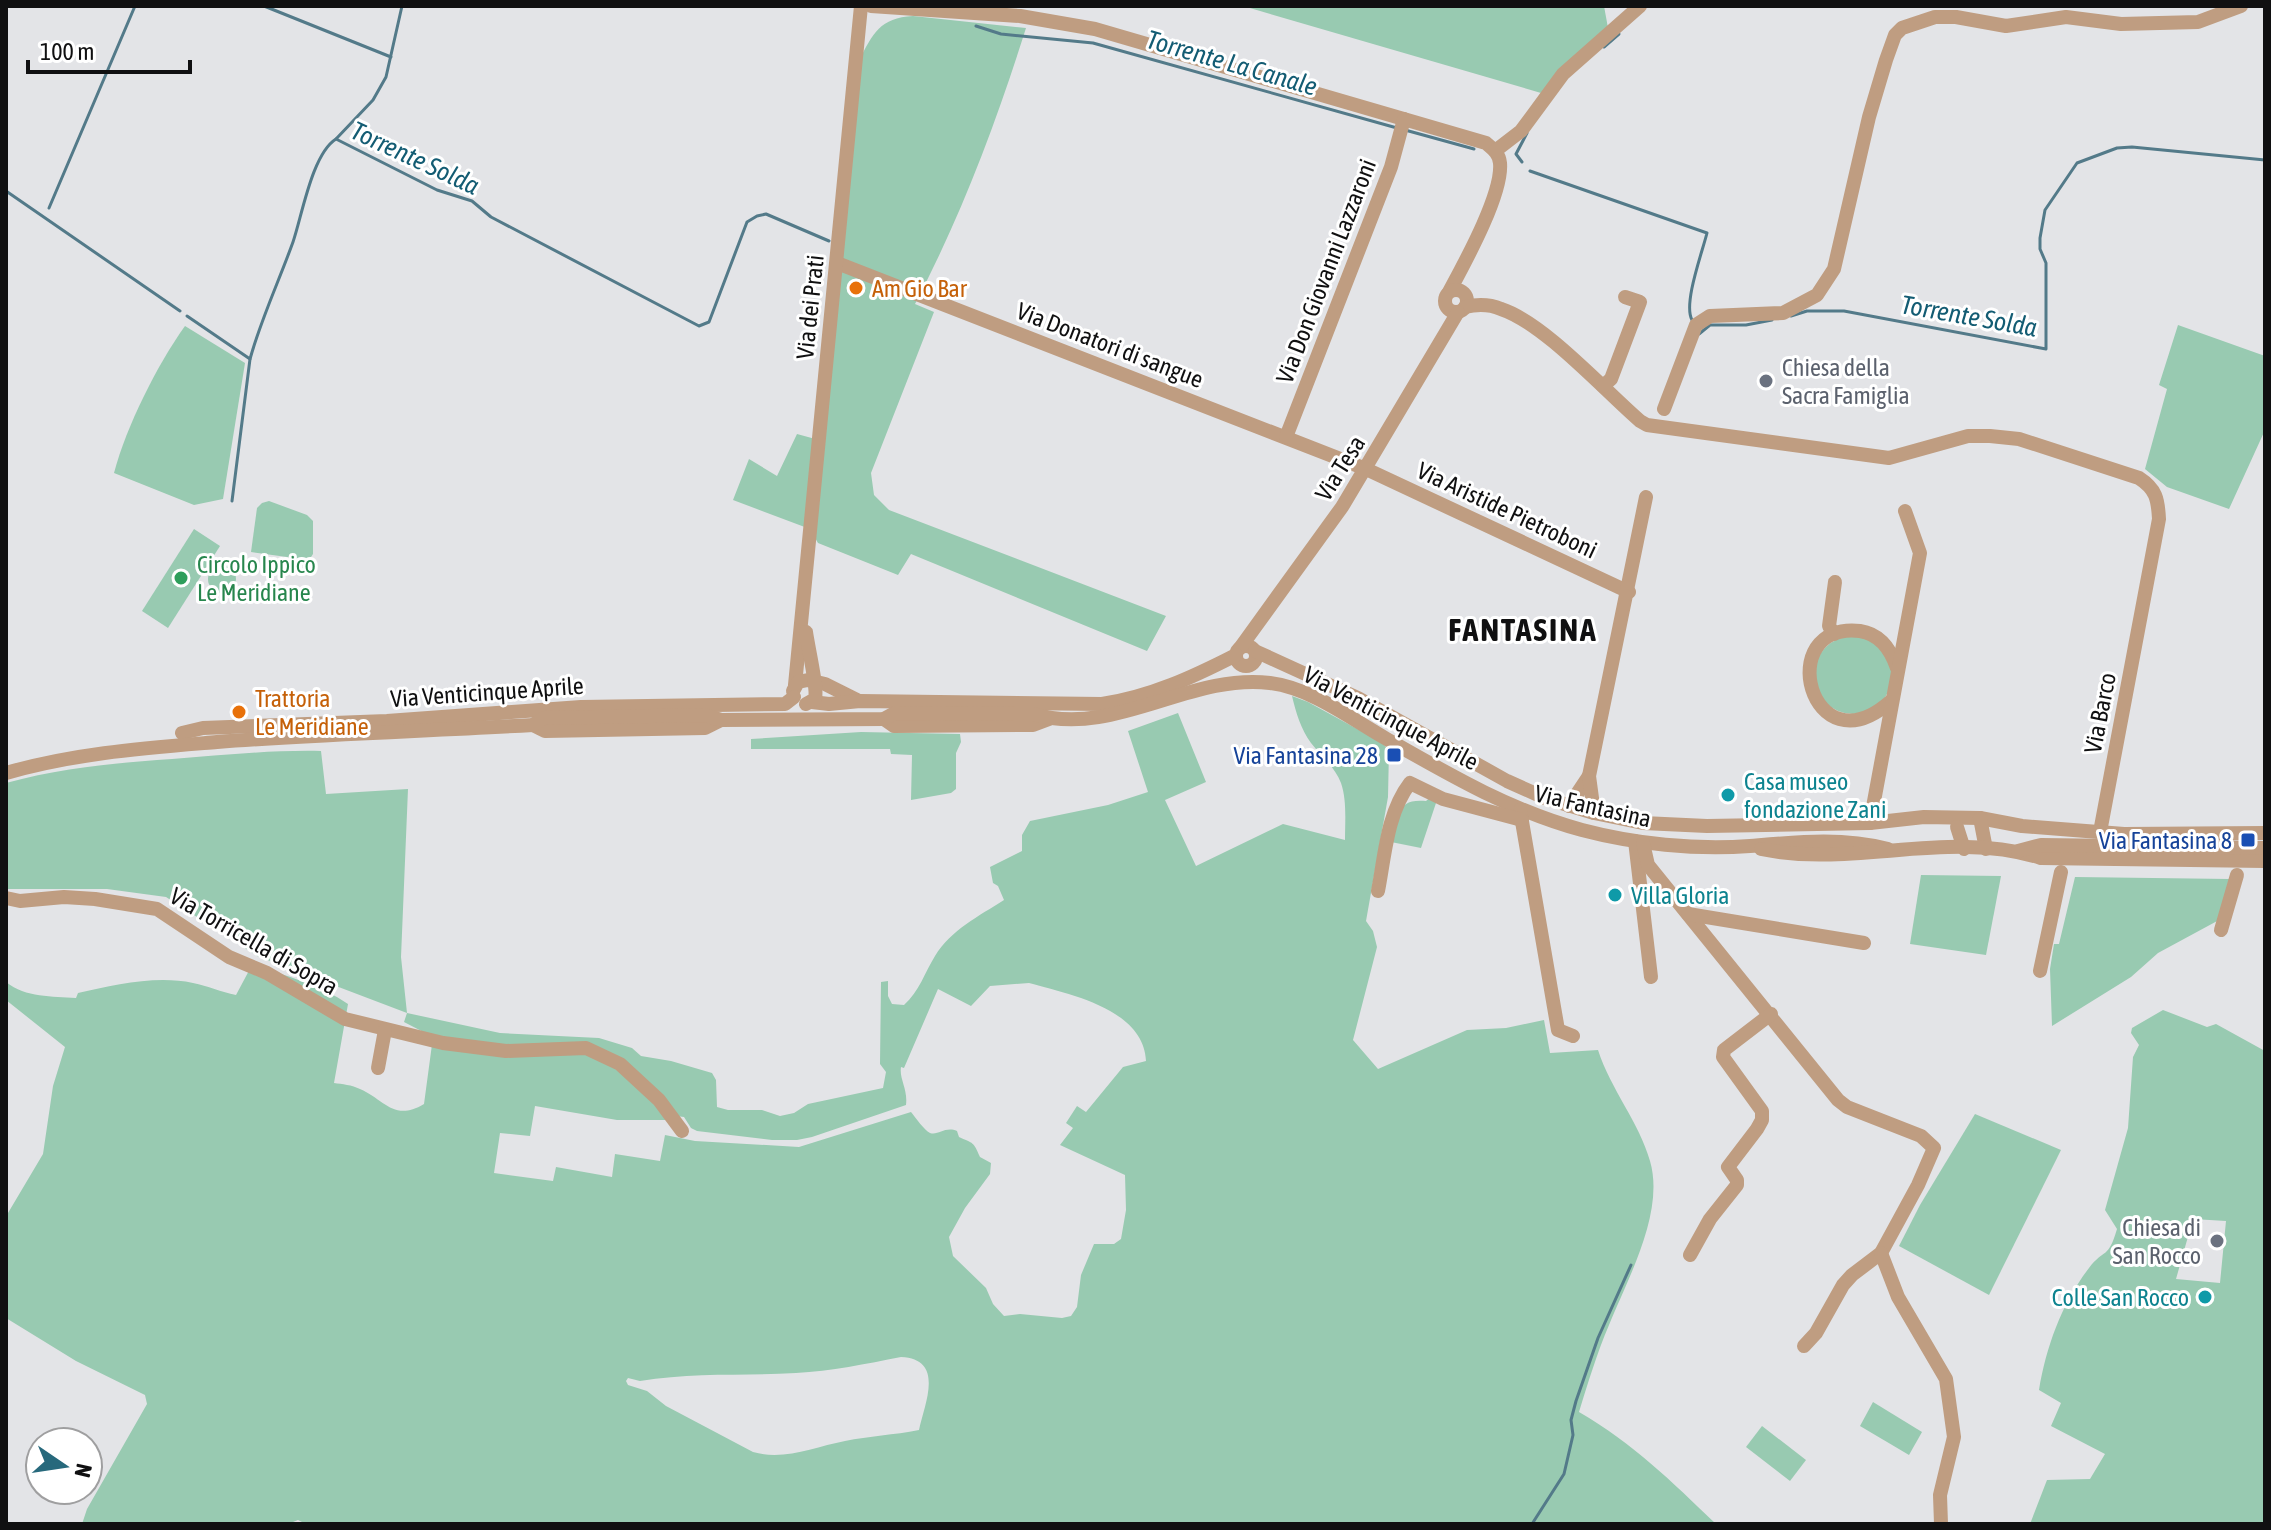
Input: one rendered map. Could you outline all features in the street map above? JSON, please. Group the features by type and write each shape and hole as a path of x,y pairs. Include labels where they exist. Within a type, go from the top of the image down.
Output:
{"street":[{"name":"Via dei Prati","path":"794,719 802,697 810,518 861,6"},
{"path":"871,6 1020,16 1095,29 1402,126 1486,143 1495,151 1521,131 1563,74 1640,6"},
{"path":"994,6 1020,16"},
{"path":"1664,409 1696,325 1710,316 1783,313 1817,295 1834,269 1869,117 1895,35 1902,28 1935,17 1956,17 2006,26 2066,17 2121,24 2198,22 2241,6"},
{"name":"Via Don Giovanni Lazzaroni","path":"1286,437 1391,167 1402,126"},
{"name":"Via Tesa","path":"1246,655 1261,620 1366,469 1461,301 1459,274 1494,198 1500,161 1495,151"},
{"name":"Via Donatori di sangue","path":"837,263 1366,469"},
{"path":"1461,301 1512,313 1541,333 1603,386 1611,379 1640,302 1625,297"},
{"name":"Via Barco","path":"1603,386 1647,425 1889,458 1968,436 2019,439 2139,478 2150,485 2158,497 2159,519 2100,832"},
{"name":"Via Aristide Pietroboni","path":"1366,469 1629,592"},
{"path":"1594,813 1589,776 1646,497"},
{"path":"1870,823 1920,553 1905,511"},
{"path":"1834,634 1829,626 1835,582"},
{"name":"Via dei Prati","path":"804,612 809,661 815,683"},
{"path":"1891,701 1878,713 1863,719 1847,720 1831,715 1818,705 1810,690 1808,674 1811,658 1820,644 1834,634 1850,630 1873,636 1891,652 1897,668"},
{"name":"Via Venticinque Aprile","path":"182,733 203,728 387,721 581,707 785,704 802,697 829,704 860,701 1102,704 1132,700 1246,655"},
{"name":"Via Fantasina","path":"1246,655 1289,665 1358,698 1507,781 1594,813 1643,823 1707,826 1870,823 1924,817 1980,818"},
{"path":"802,697 805,679 815,683"},
{"name":"Via Venticinque Aprile","path":"815,683 825,684 860,701"},
{"name":"Via Venticinque Aprile","path":"6,773 78,756 168,746 533,725 544,718 705,715 721,720 884,719 895,713 910,713 1033,714 1050,719 1117,715 1225,684 1273,683 1323,702 1521,815"},
{"name":"Via dei Prati","path":"802,697 813,719"},
{"path":"1569,806 1589,776"},
{"path":"1378,891 1394,812 1400,796 1410,783 1443,799 1521,815"},
{"name":"Via Fantasina","path":"1573,1036 1558,1030 1521,815 1639,842 1749,846 1782,853 1861,854 1888,849 1986,849 2018,851 2041,858 2265,861"},
{"name":"Via Fantasina","path":"1924,817 1945,826 1957,827"},
{"path":"1980,818 2022,826 2100,832 2265,833"},
{"path":"1964,849 1957,827 1973,827 1980,818"},
{"path":"1980,818 1986,849"},
{"path":"1639,842 1648,865 1838,1100 1847,1107 1921,1136 1934,1148 1881,1253 1843,1285 1816,1333 1804,1346"},
{"path":"1639,842 1651,977"},
{"name":"Via Fantasina","path":"2018,851 2041,845 2265,848"},
{"path":"2040,971 2061,872"},
{"path":"2221,930 2237,875"},
{"name":"Via Torricella di Sopra","path":"6,898 20,901 64,897 95,899 157,909 229,957 267,973 345,1019 385,1030 443,1043 506,1051 586,1048 620,1064 659,1100 682,1131"},
{"path":"1688,914 1864,943"},
{"path":"1690,1255 1710,1219 1737,1185 1728,1167 1762,1120 1762,1111 1723,1057 1724,1050 1771,1014"},
{"path":"378,1068 385,1030"},
{"path":"1881,1253 1898,1297 1946,1379 1954,1437 1940,1495 1941,1524"}],"green space":[{"path":"1243,6 1604,6 1608,28 1541,93"},
{"path":"913,16 1026,28 976,169 948,237 915,304 934,312 871,473 874,495 889,510 1166,616 1147,651 911,554 898,575 818,543 810,529 733,500 749,459 777,476 797,434 819,440 859,61 869,42 885,24"},
{"path":"2178,325 2265,356 2265,430 2229,509 2167,487 2145,469 2167,389 2159,385"},
{"path":"185,326 245,363 223,499 194,505 114,473 126,436 144,397"},
{"name":"Circolo Ippico Le Meridiane","path":"269,501 307,515 313,521 313,554 309,560 251,552 257,508"},
{"name":"Circolo Ippico Le Meridiane","path":"194,529 220,546 168,628 142,611"},
{"name":"Circolo Ippico Le Meridiane","path":"222,565 232,569 236,579 232,589 222,593 212,589 208,579 212,569"},
{"path":"1853,636 1868,639 1880,648 1889,660 1892,675 1889,690 1880,702 1868,711 1853,714 1838,711 1826,702 1817,690 1814,675 1817,660 1826,648 1838,639"},
{"path":"1292,696 1308,702 1381,742 1389,750 1388,797 1366,921 1373,931 1377,947 1353,1040 1378,1069 1467,1030 1506,1028 1544,1020 1550,1053 1598,1050 1645,1147 1653,1181 1653,1202 1642,1244 1601,1346 1579,1412 1635,1450 1716,1524 306,1524 298,1520 288,1524 82,1524 89,1506 104,1506 104,1479 147,1404 145,1395 76,1361 6,1318 6,1213 43,1154 53,1086 65,1047 6,1000 6,982 31,994 76,998 78,993 106,987 164,980 193,983 236,995 252,965 277,973 314,986 348,1004 334,1083 357,1088 397,1110 414,1109 424,1104 433,1037 404,1022 407,1013 500,1033 599,1038 632,1048 641,1056 712,1073 716,1080 717,1107 762,1110 780,1116 794,1113 808,1104 883,1088 886,1072 880,1064 881,982 888,981 888,996 892,1004 904,1005 949,939 966,924 1004,900 998,886 993,883 990,867 1022,851 1022,835 1030,821 1108,805 1148,792 1128,731 1178,713 1206,782 1165,800 1196,866 1283,824 1345,840 1345,804 1341,783 1332,767 1307,738","holes":["1029,983 1064,993 1119,1016 1142,1043 1146,1061 1123,1067 1086,1112 1077,1106 1066,1123 1073,1128 1060,1145 1125,1175 1126,1210 1121,1239 1114,1244 1094,1244 1081,1275 1077,1307 1071,1316 1004,1316 993,1304 986,1288 953,1256 949,1237 965,1208 990,1174 991,1163 980,1157 974,1145 959,1137 957,1131 930,1133 911,1112 799,1147 695,1141 665,1135 660,1161 615,1154 612,1177 556,1167 553,1181 494,1173 500,1133 530,1136 535,1106 617,1120 684,1117 697,1131 772,1140 812,1137 906,1105 901,1067 904,1068 938,989 971,1006 990,986","901,1357 924,1366 929,1385 919,1430 776,1455 753,1452 666,1406 647,1391 628,1385 626,1381 628,1378 640,1381 698,1375 809,1372"]},
{"path":"861,732 960,734 961,742 956,753 956,789 951,793 911,800 912,755 891,754 890,749 751,749 751,739"},
{"path":"321,751 326,794 408,789 401,957 407,1013 257,956 166,897 107,889 6,889 6,783 109,764 246,753"},
{"path":"1431,797 1437,800 1421,848 1391,842 1403,806"},
{"path":"1921,875 2001,876 1986,955 1910,944"},
{"path":"2075,877 2230,879 2219,920 2158,953 2131,977 2052,1026 2050,969 2054,944 2059,944"},
{"path":"2163,1010 2207,1027 2216,1024 2265,1051 2265,1524 2030,1524 2047,1480 2090,1479 2105,1454 2051,1426 2061,1403 2039,1390 2046,1358 2063,1311 2089,1268 2108,1250 2117,1229 2105,1210 2128,1128 2133,1057 2139,1045 2131,1033 2132,1028","holes":["2193,1219 2226,1221 2220,1283 2176,1279"]},
{"path":"1975,1114 2061,1150 1989,1295 1899,1246"},
{"path":"1873,1402 1922,1432 1909,1455 1860,1426"},
{"path":"1762,1426 1806,1460 1790,1481 1746,1447"}],"waterway":[{"path":"49,208 135,6"},
{"path":"264,6 391,57"},
{"path":"336,139 373,100 386,77 402,6"},
{"name":"Torrente La Canale","path":"976,26 1001,34 1093,43 1397,128"},
{"name":"Torrente La Canale","path":"1604,47 1619,34"},
{"name":"Torrente La Canale","path":"1405,130 1474,149"},
{"name":"Torrente La Canale","path":"1522,162 1516,154 1527,133"},
{"name":"Torrente Solda","path":"187,316 250,359 293,242 314,171 320,158 336,139 437,190 472,201 491,217 699,326 709,322 747,222 766,214 829,241"},
{"name":"Torrente Solda","path":"1791,316 1807,311 1844,311 2046,349 2046,263 2040,249 2040,238 2045,210 2077,163 2117,148 2132,147 2265,160"},
{"path":"1530,171 1707,233 1691,291 1692,320"},
{"name":"Torrente Solda","path":"6,191 180,311"},
{"name":"Torrente Solda","path":"1699,334 1710,325 1746,325 1772,320"},
{"path":"232,501 250,359"},
{"path":"1532,1524 1564,1474 1573,1435 1571,1420 1576,1401 1598,1338 1631,1265"}],"place":[{"name":"Am Gio Bar","path":"856,288"},
{"name":"Chiesa della Sacra Famiglia","path":"1766,381"},
{"name":"Circolo Ippico Le Meridiane","path":"181,578"},
{"name":"Trattoria Le Meridiane","path":"239,712"},
{"name":"Via Fantasina 28","path":"1394,755"},
{"name":"Casa museo fondazione Zani","path":"1728,795"},
{"name":"Via Fantasina 8","path":"2248,840"},
{"name":"Villa Gloria","path":"1615,895"},
{"name":"Chiesa di San Rocco","path":"2217,1241"},
{"name":"Colle San Rocco","path":"2205,1297"}],"district":[{"name":"FANTASINA","path":"1523,629"}]}
